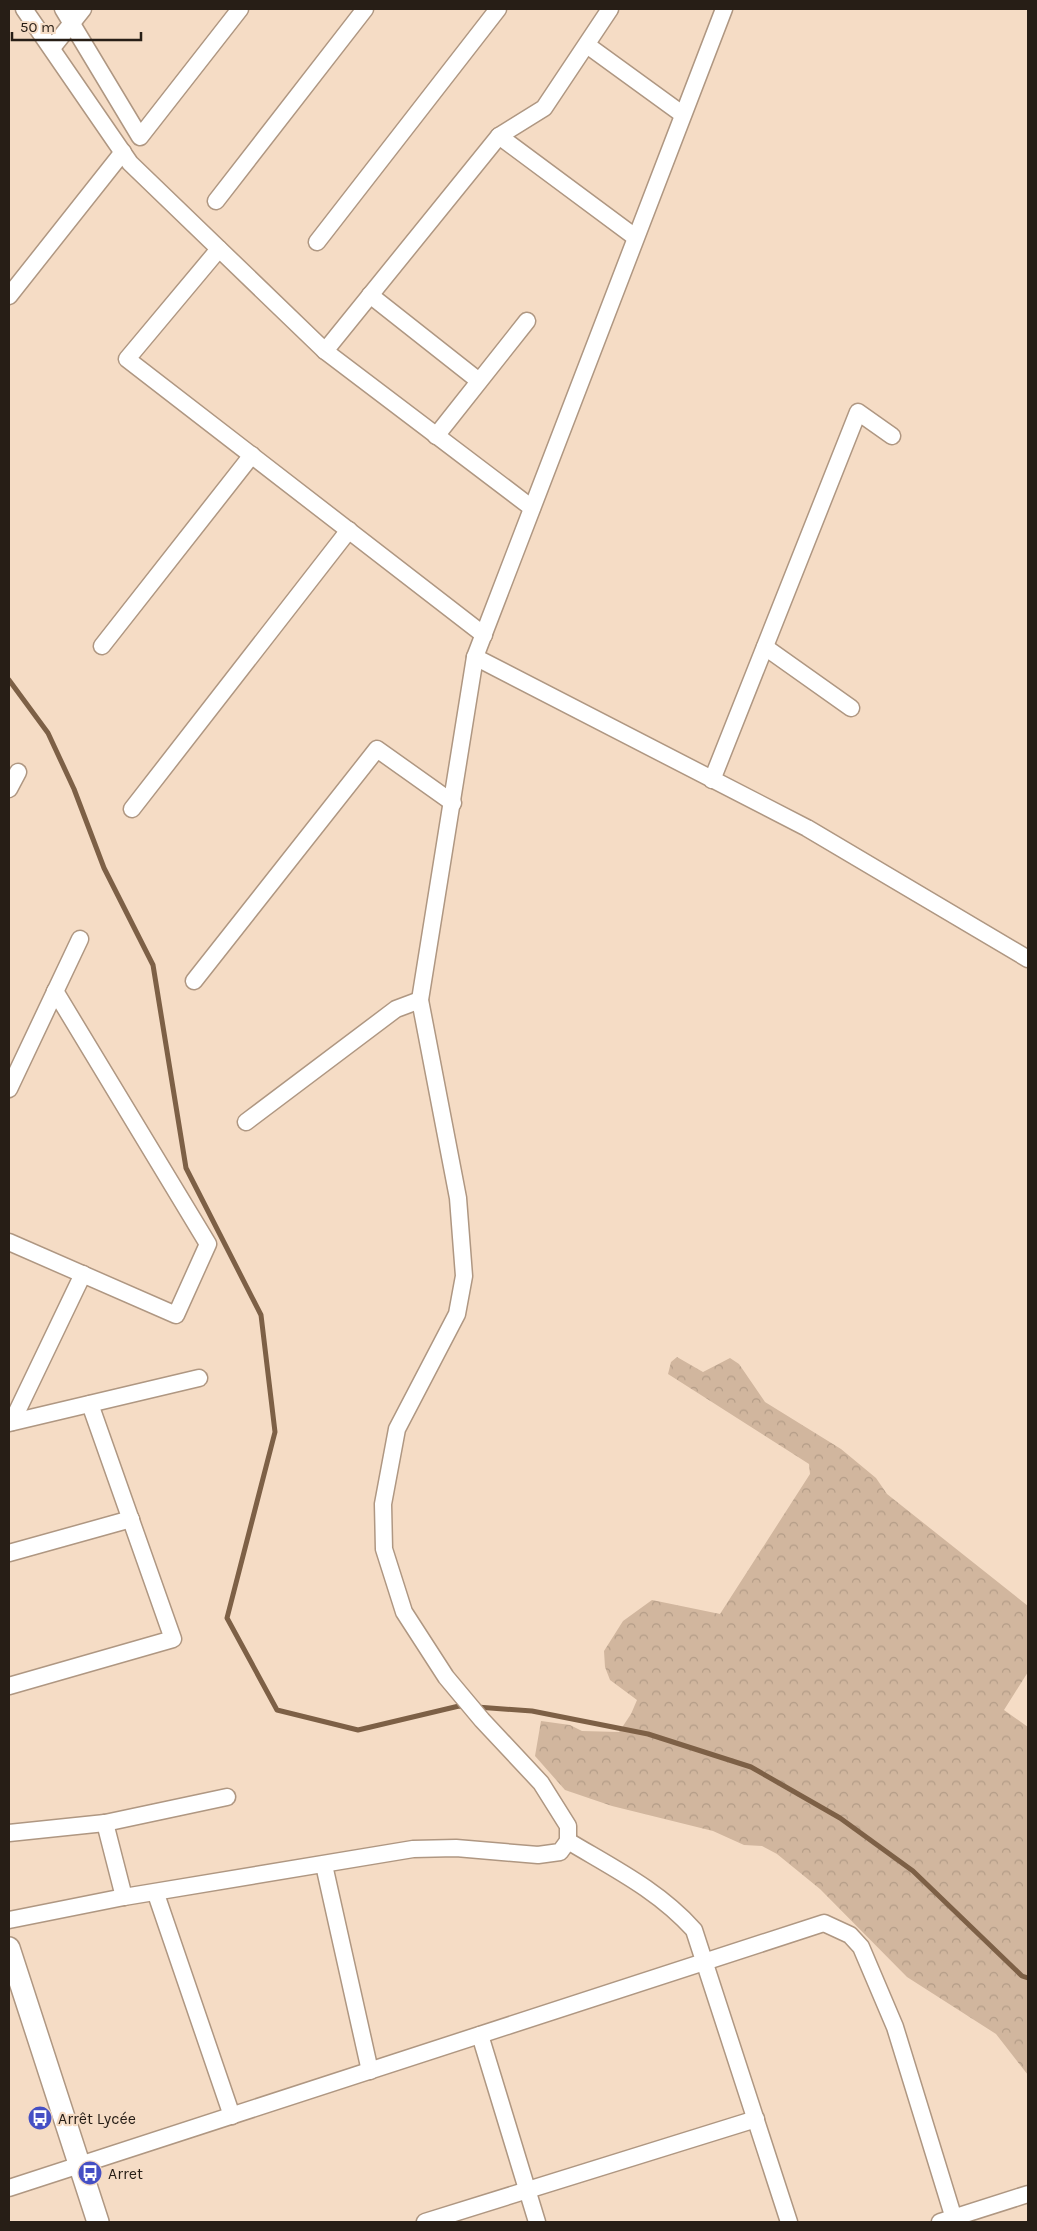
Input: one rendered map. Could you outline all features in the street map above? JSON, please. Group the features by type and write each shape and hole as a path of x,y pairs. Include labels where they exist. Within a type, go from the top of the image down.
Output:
{"street":[{"path":"24,9 130,163 325,351 532,508"},
{"path":"52,48 68,15 83,9"},
{"path":"68,15 140,138 240,9"},
{"path":"216,201 365,9"},
{"path":"317,242 498,9"},
{"path":"325,351 499,136 544,108 610,9"},
{"path":"9,1920 124,1897 156,1894 414,1849 456,1848 538,1855 560,1852 568,1841 568,1826 541,1783 482,1720 446,1677 404,1612 384,1549 383,1504 397,1429 457,1314 464,1276 458,1198 420,1000 453,804 475,657 682,114 724,9"},
{"path":"587,45 682,114"},
{"path":"499,136 635,237"},
{"path":"9,296 123,152"},
{"path":"219,249 127,359 484,634"},
{"path":"370,295 479,381"},
{"path":"436,436 527,321"},
{"path":"712,780 858,412 892,436"},
{"path":"102,646 252,455"},
{"path":"132,809 349,530"},
{"path":"765,647 851,708"},
{"path":"475,657 806,828 1028,959"},
{"path":"194,981 377,749 453,804"},
{"path":"9,789 18,772"},
{"path":"9,1089 80,939"},
{"path":"9,1242 176,1315 208,1244 55,991"},
{"path":"246,1122 396,1009 420,1000"},
{"path":"10,1423 83,1274"},
{"path":"10,1423 199,1378"},
{"path":"9,1686 174,1639 90,1404"},
{"path":"9,1553 131,1519"},
{"path":"9,1833 105,1822 227,1797"},
{"path":"105,1822 124,1897"},
{"path":"568,1841 656,1894 694,1930 789,2222"},
{"path":"324,1864 370,2071"},
{"path":"156,1894 232,2116"},
{"path":"9,2188 824,1923 850,1935 861,1947 896,2027 949,2221 1028,2194"},
{"path":"9,1948 98,2222"},
{"path":"480,2035 537,2222"},
{"path":"425,2222 756,2119"}],"green space":[{"path":"677,1357 703,1372 730,1358 739,1364 765,1402 841,1449 876,1478 887,1494 1028,1606 1028,1672 1004,1710 1028,1727 1028,2075 996,2034 907,1977 820,1889 777,1854 762,1846 744,1845 713,1831 612,1806 565,1790 535,1756 541,1721 570,1725 582,1731 619,1732 631,1714 637,1700 610,1680 605,1667 604,1651 623,1621 652,1600 720,1614 810,1474 809,1464 668,1374 671,1362"}],"waterway":[{"path":"9,680 48,733 74,789 104,868 153,965 186,1168 261,1315 275,1432 227,1618 277,1710 358,1730 459,1706 466,1707"},
{"path":"477,1707 532,1711 648,1734 751,1767 840,1818 913,1871 1022,1976 1028,1978"}],"place":[{"name":"Arrêt Lycée","path":"40,2118"},
{"name":"Arret","path":"90,2173"}]}
